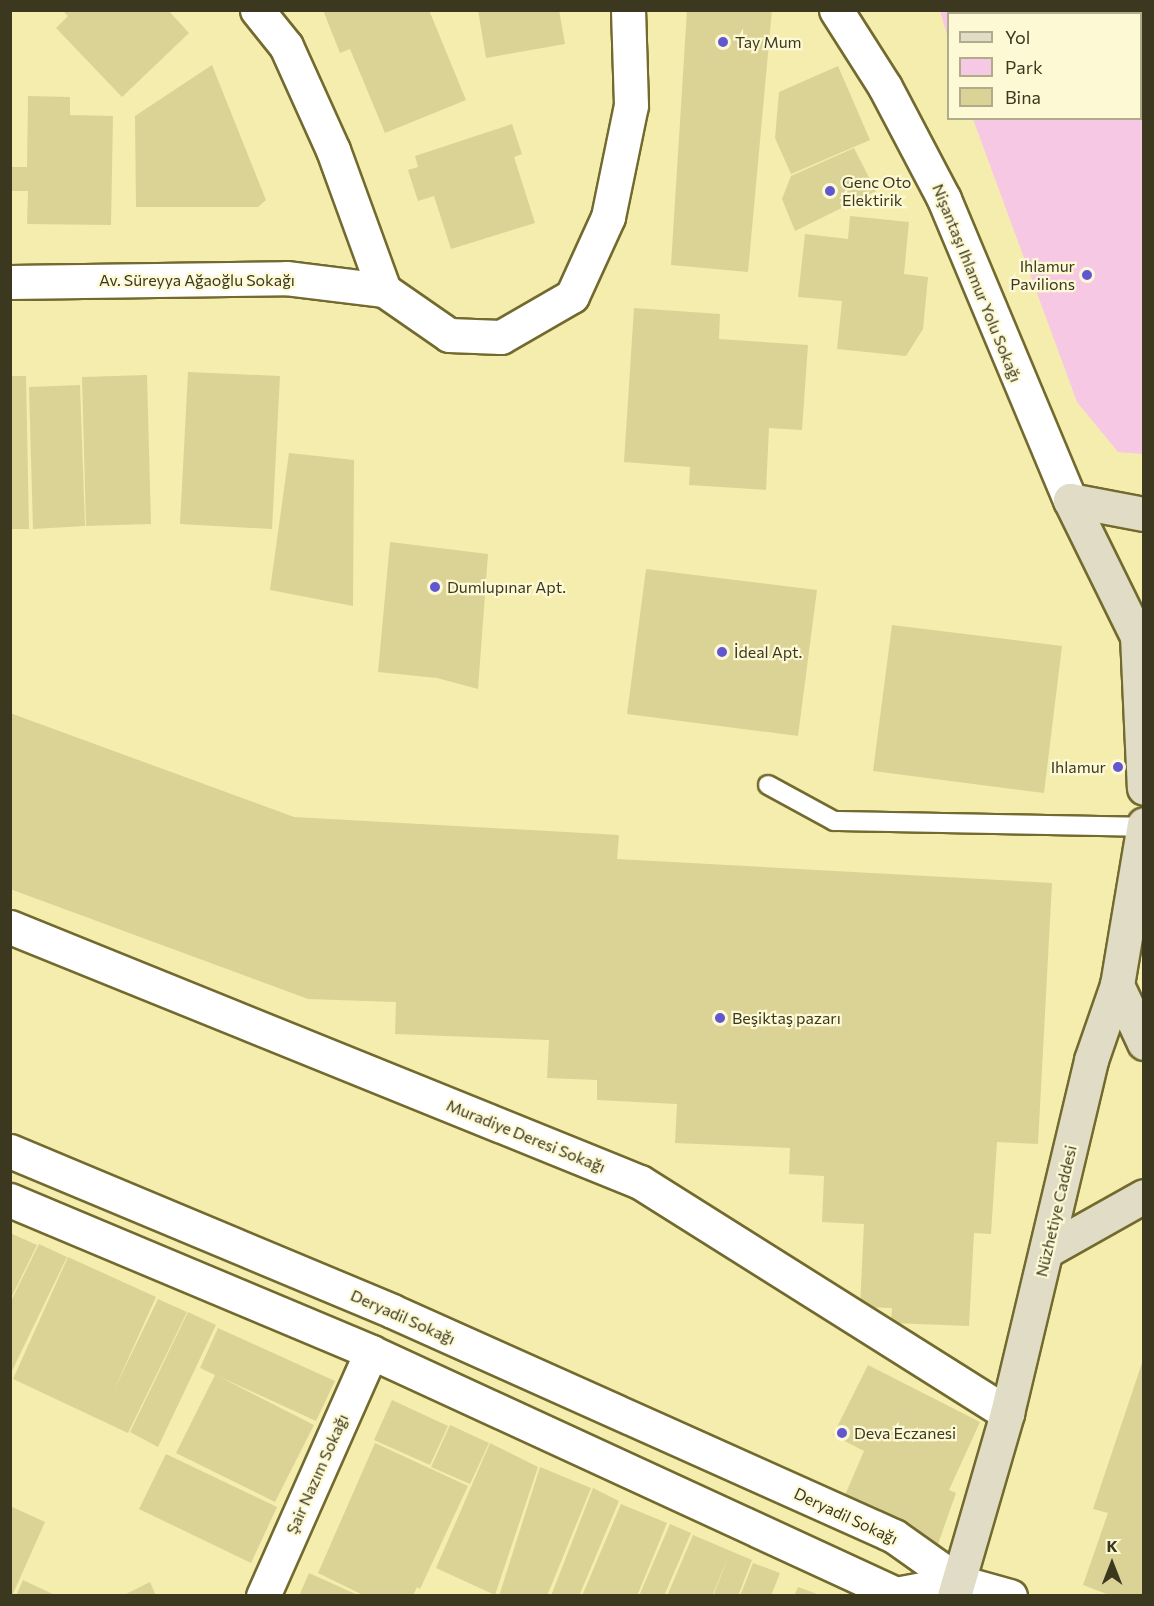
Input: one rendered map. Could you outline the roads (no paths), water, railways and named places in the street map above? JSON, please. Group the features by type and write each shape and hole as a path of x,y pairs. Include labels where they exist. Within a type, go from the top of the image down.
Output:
{"street":[{"path":"257,10 286,46 333,150 384,290 448,334 501,337 572,296 608,217 631,105 628,10"},
{"name":"Nişantaşı Ihlamur Yolu Sokağı","path":"836,10 885,87 944,199 1070,500"},
{"name":"Av. Süreyya Ağaoğlu Sokağı","path":"10,282 286,278 384,290"},
{"path":"1070,500 1143,514"},
{"path":"1070,500 1137,636 1143,788"},
{"name":"Nüzhetiye Caddesi","path":"956,1589 1007,1413 1091,1060 1117,985 1143,826"},
{"name":"Muradiye Deresi Sokağı","path":"10,927 640,1182 1007,1413"},
{"path":"1117,985 1143,1043"},
{"name":"Deryadil Sokağı","path":"10,1150 392,1311 894,1536 956,1589"},
{"path":"1046,1251 1143,1196"},
{"path":"10,1200 371,1352 896,1594 956,1589 1010,1596"},
{"name":"Şair Nazım Sokağı","path":"263,1596 371,1352"}],"lane":[{"path":"768,785 834,821 1143,826"}],"place":[{"name":"Tay Mum","path":"723,42"},
{"name":"Genc Oto Elektirik","path":"830,191"},
{"name":"Ihlamur Pavilions","path":"1087,275"},
{"name":"Dumlupınar Apt.","path":"435,587"},
{"name":"İdeal Apt.","path":"722,652"},
{"name":"Ihlamur","path":"1118,767"},
{"name":"Beşiktaş pazarı","path":"720,1018"},
{"name":"Deva Eczanesi","path":"842,1433"}]}
